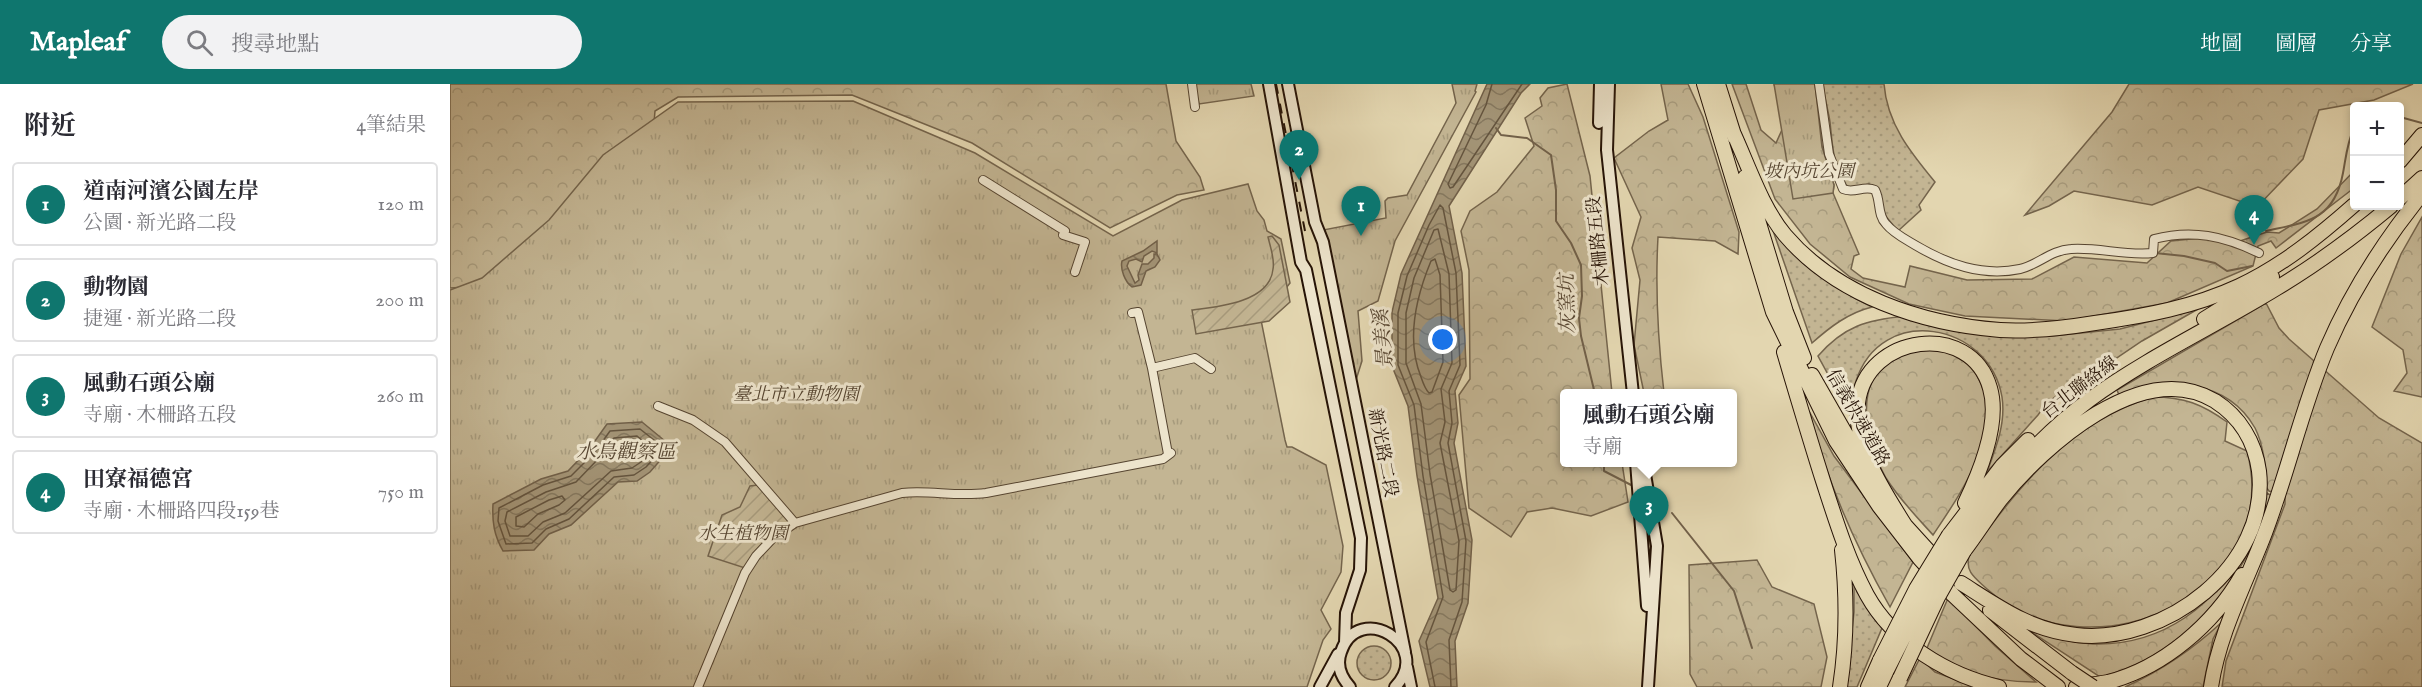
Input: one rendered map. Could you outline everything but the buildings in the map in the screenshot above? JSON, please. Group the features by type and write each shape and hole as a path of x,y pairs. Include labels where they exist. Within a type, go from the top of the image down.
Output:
{"highway":[{"name":"信義快速道路","path":"1704,84 1773,312 1836,441 1879,506 1920,559 1953,595 2002,642 2058,687"},
{"name":"信義快速道路","path":"1718,84 1786,312 1805,362 1879,493 1937,561 1961,583 2022,636 2093,687"},
{"path":"1732,130 1763,198 1785,234 1831,277 1850,289 1912,312 1942,320 2000,330 2055,329 2123,319 2180,307 2241,285 2269,270 2350,210"},
{"path":"2404,156 2422,135"},
{"path":"2404,194 2422,178"},
{"path":"2211,687 2217,655 2265,534 2327,348 2368,268 2388,237 2422,194"},
{"name":"台北聯絡線","path":"2134,365 2277,274 2336,227 2351,210"},
{"name":"台北聯絡線","path":"1879,687 1884,664 1910,599 1957,543 2002,466 2041,428 2080,396 2277,288 2341,245 2386,210"},
{"path":"1773,312 1802,414 1840,533 1868,597 1886,620 1911,644 1937,663 1957,674 1999,687"},
{"path":"1899,683 1938,597 1957,543 1986,449 1992,409 1991,391 1987,379 1977,365 1962,352 1945,345 1927,343 1910,345 1892,352 1877,363 1867,375 1858,405 1863,447 1874,475 1905,525"},
{"path":"1957,543 2047,452 2076,428 2104,409 2146,391 2169,388 2191,390 2213,400 2231,412 2245,430 2255,450 2259,474 2258,497 2246,539 2232,562 2200,598 2164,620 2143,628 2118,633 2078,635 2057,632 2019,620 1961,583"},
{"path":"1840,533 1845,596 1844,657 1840,687"},
{"path":"2076,687 2108,682 2134,672 2187,639 2221,607 2265,534"},
{"name":"台北聯絡線","path":"1868,687 1884,664"}],"street":[{"path":"1192,84 1196,107"},
{"name":"新光路二段","path":"1269,84 1301,262 1306,270 1361,538 1360,570 1346,613 1343,646 1320,687"},
{"name":"新光路二段","path":"1288,84 1316,222 1324,249 1411,687"},
{"name":"木柵路五段","path":"1600,84 1600,150 1625,389"},
{"name":"木柵路五段","path":"1609,84 1607,150 1632,389"},
{"path":"1819,84 1829,154 1843,189 1853,191 1871,188 1875,190 1881,217 1887,226 1948,263 1968,268 2011,270 2025,267 2057,251 2070,249 2153,253 2154,239 2177,234 2204,234 2229,240 2259,253"},
{"path":"983,180 1065,231 1063,235 1085,242 1076,272"},
{"path":"698,687 745,573 756,556 773,538 795,523 902,493 964,496 1163,459 1169,453 1152,368 1138,312 1131,314"},
{"path":"1152,368 1195,358 1211,369"},
{"path":"658,406 693,420 725,442 795,523"},
{"path":"1637,467 1645,504 1657,536 1648,687"},
{"path":"1643,467 1645,504 1643,553 1650,637"},
{"path":"1643,553 1657,558"},
{"path":"1350,687 1340,673 1339,657 1343,646 1356,633 1378,629 1397,639 1405,656 1403,676 1395,687"}],"green space":[{"path":"450,84 1166,84 1176,141 1200,177 1204,190 1177,195 1110,228 972,143 852,95 678,97 655,111 650,169 503,285 450,288"},
{"path":"1194,84 1251,84 1254,96 1199,104"},
{"path":"1452,84 1477,84 1476,92 1395,241 1378,301 1358,311 1362,361 1355,383 1323,230 1386,218 1385,201 1388,198 1407,195 1456,103"},
{"path":"1567,84 1590,176 1612,389 1560,389 1560,467 1623,467 1628,502 1591,516 1552,508 1527,512 1511,537 1469,508 1459,395 1470,379 1469,270 1461,231 1470,211 1497,192 1534,146 1525,118 1542,106 1540,98 1548,88"},
{"path":"1661,84 1688,84 1703,117 1739,232 1738,254 1715,241 1658,237 1658,315 1664,389 1643,389 1634,345 1640,280 1632,248 1641,217 1614,158 1649,131 1668,120"},
{"path":"1732,84 1746,84 1761,130 1776,143 1785,123 1774,84 1815,84 1822,147 1834,185 1833,193 1859,254 1854,256 1851,269 1863,278 1905,287 1910,266 1967,280 2032,279 2074,257 2147,263 2171,241 2201,238 2237,242 2267,232 2279,233 2317,209 2350,175 2350,191 2276,248 2271,241 2258,246 2253,266 2167,303 2066,321 1965,316 1909,304 1850,277 1810,244 1775,199"},
{"name":"坡內坑公園","path":"1774,84 1815,84 1822,147 1834,185 1833,193 1793,199"},
{"path":"1823,84 1884,84 1886,99 1895,125 1909,149 1935,182 1919,205 1921,210 1898,231 1883,213 1876,187 1869,184 1850,188 1844,183 1834,157"},
{"path":"2129,84 2413,84 2374,100 2350,102 2350,104 2319,110 2303,159 2257,207 2198,187 2152,205 2074,191 2049,206 2025,215 2112,112"},
{"name":"臺北市立動物園","path":"853,101 975,153 1113,236 1182,200 1248,184 1267,231 1281,239 1290,283 1268,311 1260,315 1285,440 1287,447 1292,447 1326,465 1343,546 1341,572 1321,610 1331,629 1323,640 1307,687 450,687 450,290 482,278 549,220 603,155 678,102"},
{"path":"2422,217 2422,397 2394,391 2407,373 2403,350 2372,327 2401,254"},
{"path":"1770,222 1827,281 1872,307 1840,321 1812,343"},
{"path":"1272,236 1279,245 1290,302 1269,321 1196,334 1192,310 1241,301 1263,289 1270,280 1273,261 1268,237"},
{"path":"2266,303 2279,328 2289,339 2379,418 2422,443 2422,687 2222,687 2226,661 2285,504 2285,496 2269,491 2266,487 2264,457 2255,428 2243,412 2228,400 2212,391 2175,384 2156,385 2119,395 2117,390"},
{"path":"2198,309 2142,341 2090,376 2075,381 2045,405 1987,472 2003,416 2002,397 1993,372 1977,352 1957,338 1934,332 1910,332 1888,340 1869,356 1856,381 1854,422 1818,356 1837,338 1857,326 1905,316 2025,336 2052,336 2120,329"},
{"path":"1915,348 1948,351 1956,355 1976,374 1985,394 1987,415 1984,437 1977,458 1968,479 1933,535 1902,501 1886,478 1873,449 1867,416 1867,400 1878,371 1893,358"},
{"path":"2153,397 2183,400 2209,410 2227,422 2225,441 2247,451 2251,502 2237,546 2208,582 2170,608 2124,624 2076,626 2029,615 1987,589 1970,571 1969,556 2026,482 2071,440 2096,422 2123,408"},
{"path":"1809,411 1834,456 1913,562 1890,607 1843,512 1824,462"},
{"name":"水生植物園","path":"758,485 791,524 748,569 708,556 722,515 740,507 750,486"},
{"path":"2267,493 2272,496 2261,530 2228,586 2193,626 2150,657 2126,669 2100,677 2030,631 2077,642 2118,643 2142,638 2185,618 2220,586 2234,567 2258,520"},
{"path":"1757,560 1772,587 1814,604 1827,657 1821,687 1697,687 1690,674 1689,565"},
{"path":"1854,580 1857,592 1882,628 1857,687 1846,687 1854,612"},
{"path":"1948,598 1995,646 2036,682 1978,675 1951,664 1927,648"},
{"path":"2222,622 2213,639 2203,687 2125,687 2176,659"},
{"path":"1374,646 1386,651 1391,663 1386,675 1374,680 1362,675 1357,663 1362,651"},
{"path":"1920,658 1935,672 1976,687 1905,687"}],"water":[{"path":"1487,84 1530,84 1521,93 1449,206 1462,273 1466,366 1455,391 1458,423 1454,443 1472,540 1468,603 1455,641 1457,687 1430,687 1419,641 1438,598 1417,476 1408,406 1392,366 1392,312 1401,274"},
{"path":"1157,241 1157,253 1152,251 1144,256 1142,262 1136,259 1129,261 1127,266 1135,283 1139,280 1138,275 1142,264 1148,264 1154,258 1154,254 1157,254 1160,260 1155,267 1146,271 1141,285 1132,287 1124,275 1122,261"},
{"name":"水鳥觀察區","path":"642,422 665,441 664,456 650,472 637,481 618,482 571,525 549,534 534,550 503,551 494,528 493,504 541,479 568,471 590,448 607,424"}],"waterway":[{"path":"2404,118 2422,123"},
{"name":"灰窯坑","path":"1496,128 1501,135 1527,138 1551,155 1556,190 1556,221 1571,243 1581,265 1582,296 1579,318 1594,389"},
{"path":"2266,231 2306,221 2325,210 2339,189 2350,139"},
{"path":"2155,253 2184,256 2215,263 2227,271 2252,266"},
{"name":"灰窯坑","path":"1604,467 1604,471 1635,487"},
{"name":"灰窯坑","path":"1652,496 1665,503"},
{"name":"灰窯坑","path":"1672,513 1734,591 1752,648"}],"railway":[{"path":"1276,84 1305,231"}],"place":[{"name":"動物園","path":"1299,180"},
{"name":"道南河濱公園左岸","path":"1361,236"},
{"name":"田寮福德宮","path":"2254,245"},
{"name":"風動石頭公廟","path":"1649,536"}],"water label":[{"name":"景美溪","path":"1384,339"}]}
